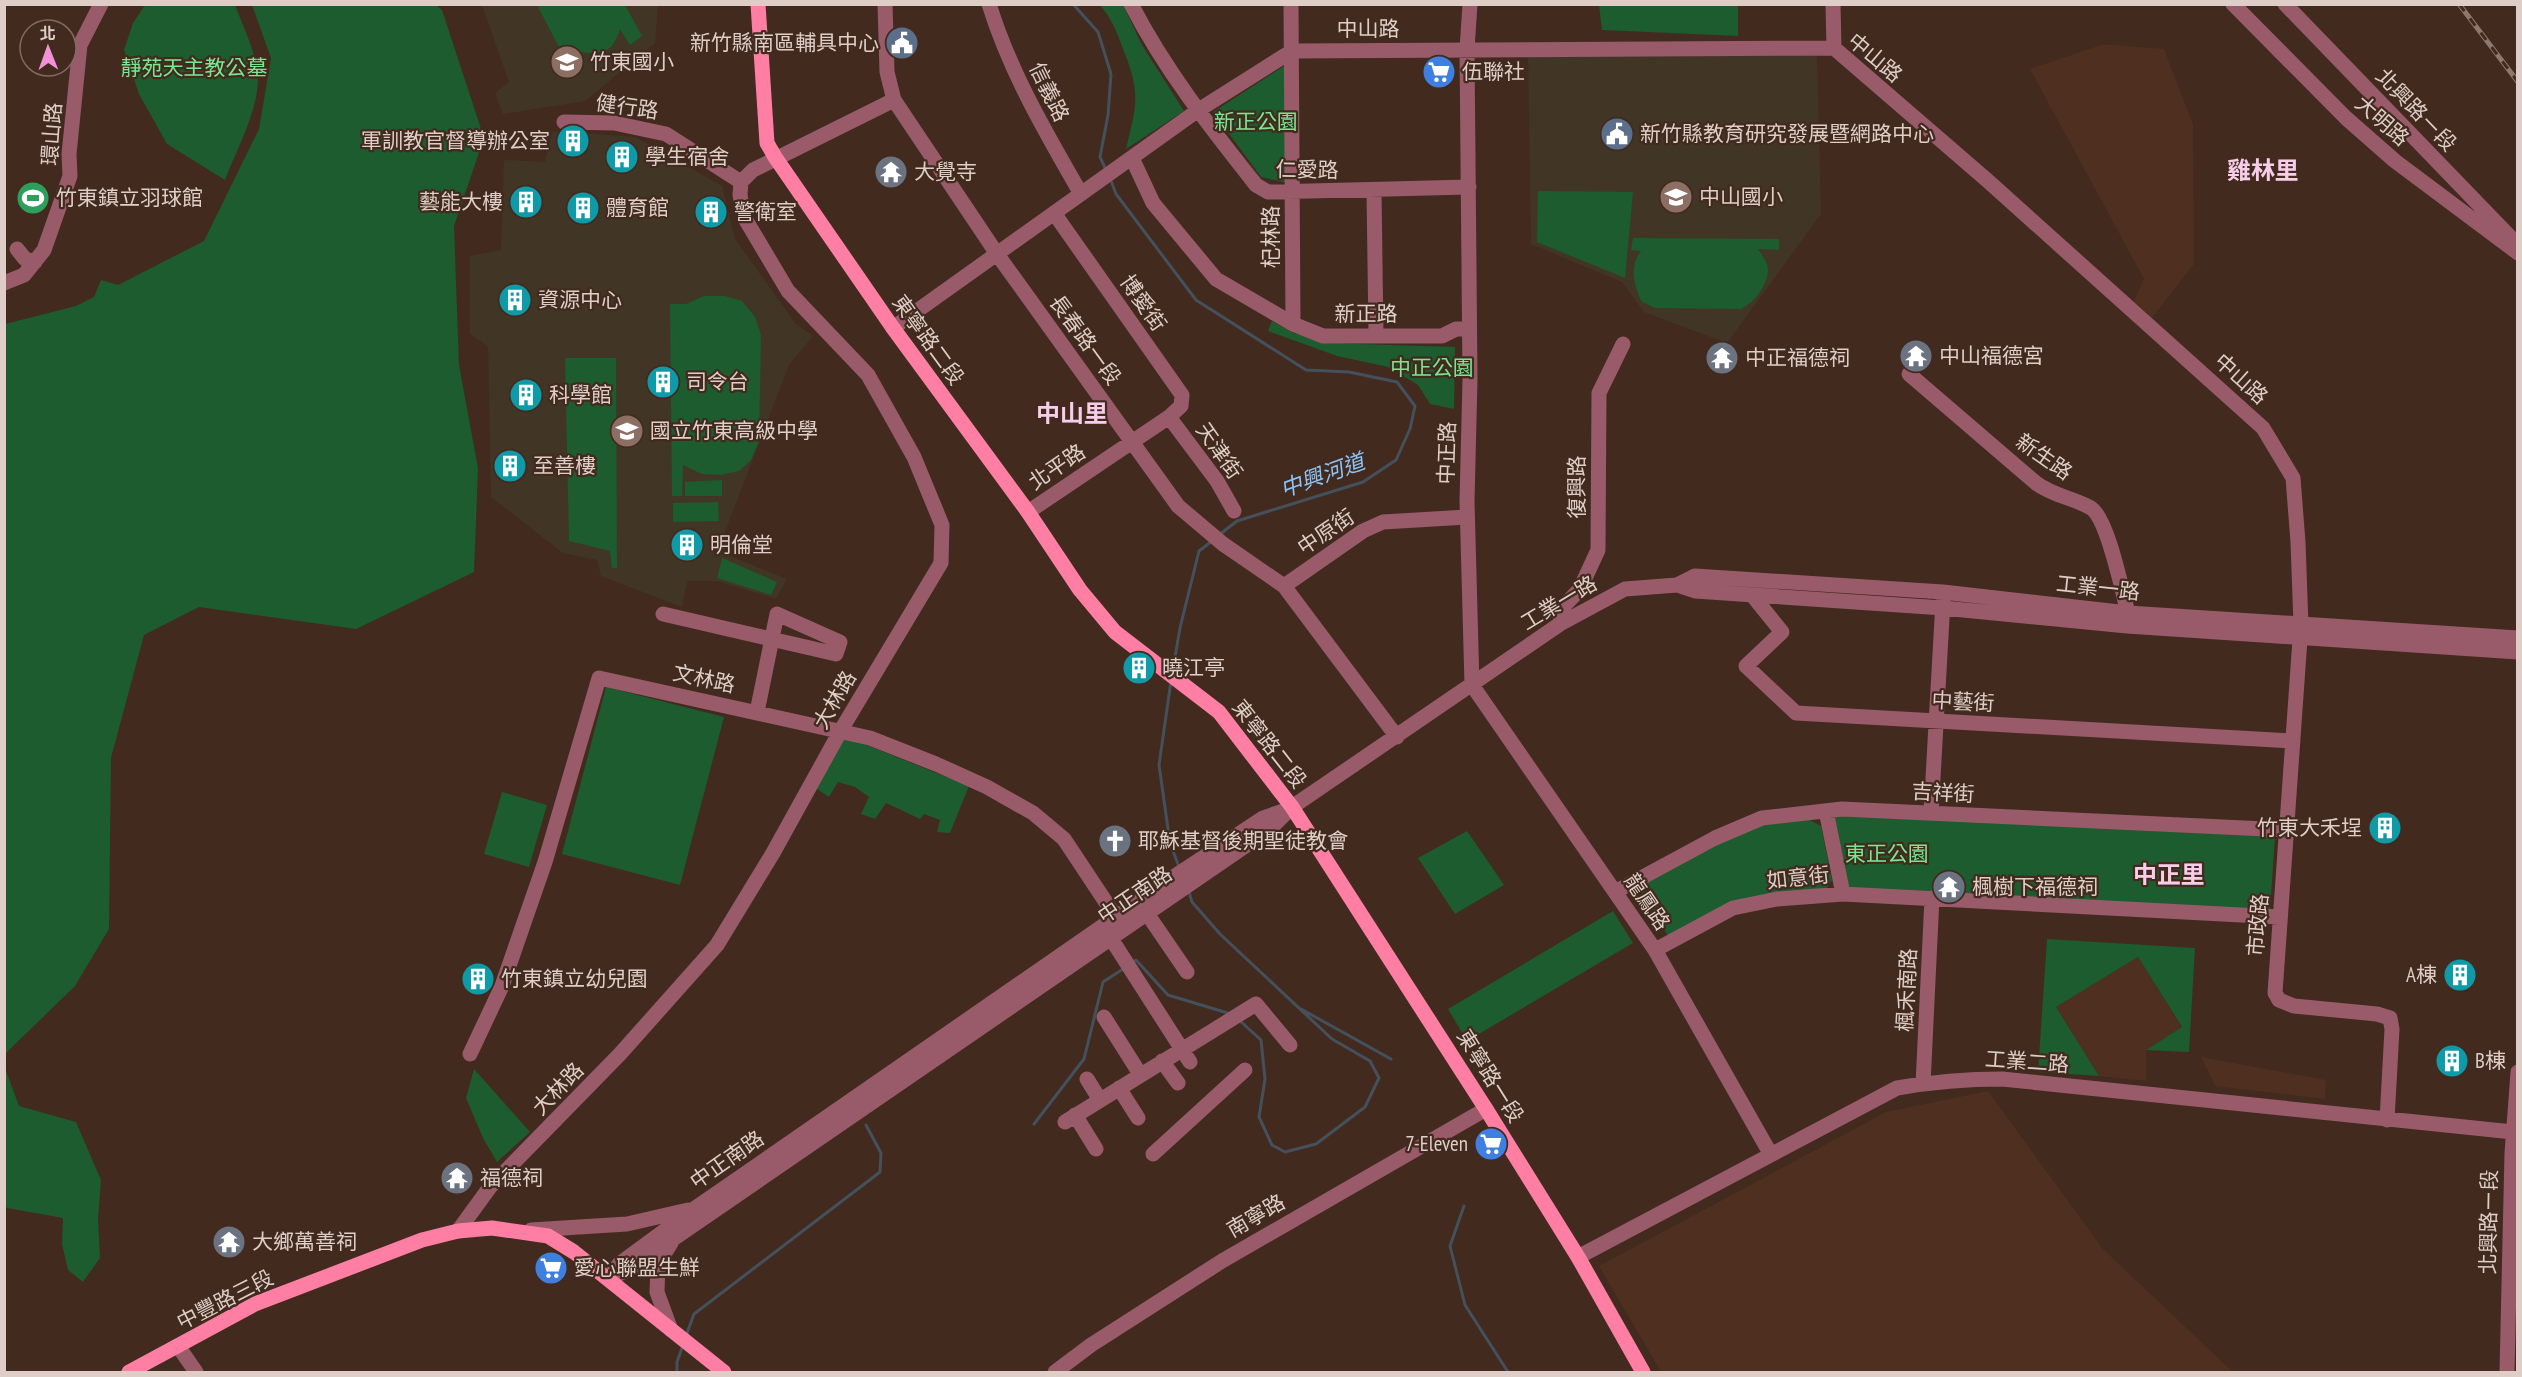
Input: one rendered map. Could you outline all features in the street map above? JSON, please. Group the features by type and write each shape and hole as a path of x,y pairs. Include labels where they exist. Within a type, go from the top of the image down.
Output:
{"main road":[{"name":"東寧路二段","path":"758,4 767,143 775,158 893,328 1028,512 1080,590 1115,632 1219,712 1292,807"},
{"name":"東寧路一段","path":"1292,807 1578,1257 1643,1372"},
{"name":"中豐路三段","path":"129,1372 255,1304 395,1249 458,1231 492,1227 548,1236 609,1278 724,1372"}],"street":[{"name":"環山路","path":"4,283 24,275 44,250 70,177 69,154 80,45 101,4"},
{"name":"長春路一段","path":"885,4 887,72 894,100 997,254 1178,506 1223,544 1284,586 1397,737"},
{"name":"信義路","path":"989,4 1000,39 1046,134 1082,194"},
{"name":"仁愛路","path":"1131,4 1197,111 1256,185 1268,192 1469,187"},
{"name":"杞林路","path":"1291,4 1293,324"},
{"name":"中正路","path":"1470,4 1467,49 1469,187 1467,517 1472,685"},
{"path":"1833,4 1834,48"},
{"name":"大明路","path":"2233,4 2346,118 2395,161 2517,253"},
{"name":"北興路ㄧ段","path":"2285,4 2517,244"},
{"name":"中山路","path":"1292,51 1834,48 1988,181 2263,428 2293,478 2301,631"},
{"path":"893,328 1197,111 1292,51"},
{"path":"741,182 744,176 775,158 894,100"},
{"name":"健行路","path":"564,122 614,123 666,134 741,182"},
{"name":"新正路","path":"1126,162 1153,203 1216,279 1293,324 1323,336 1442,336 1456,329 1469,329"},
{"name":"大林路","path":"458,1231 490,1187 620,1054 717,945 773,853 841,730 940,562 942,525 914,457 868,375 788,291 744,217 741,182"},
{"path":"1374,191 1376,335"},
{"name":"博愛街","path":"1054,213 1182,395 1181,406 1169,417"},
{"path":"17,249 25,259 35,262"},
{"name":"新正路","path":"1442,336 1458,346 1469,346"},
{"name":"復興路","path":"1560,624 1562,608 1580,589 1599,550 1599,393 1623,344"},
{"name":"新生路","path":"1909,374 2048,492 2082,504 2098,514 2106,531 2128,620"},
{"name":"北平路","path":"1028,512 1169,417"},
{"name":"天津街","path":"1169,417 1217,481 1234,511"},
{"name":"中原街","path":"1284,586 1363,531 1383,522 1467,517"},
{"name":"工業一路","path":"1472,685 1560,624 1625,589 1677,585 1695,576 1943,592 2128,620"},
{"name":"工業一路","path":"1677,585 1695,591 2301,631 2517,652"},
{"path":"1931,813 1943,592"},
{"name":"中藝街","path":"1752,595 1782,632 1746,666 1796,712 2293,741"},
{"path":"663,614 771,640 757,712"},
{"name":"工業一路","path":"2301,631 2517,638"},
{"name":"市政路","path":"2301,631 2274,986 2279,1000 2294,1006 2377,1014 2390,1018 2392,1029 2387,1120"},
{"name":"文林路","path":"470,1054 502,986 545,861 599,678 870,738 987,787 1033,813 1064,839 1120,922"},
{"path":"1292,807 1472,685"},
{"name":"龍鳳路","path":"1472,685 1655,950 1770,1153"},
{"name":"中正南路","path":"609,1278 619,1263 694,1209 1183,879 1263,818 1292,807"},
{"name":"吉祥街","path":"1615,892 1714,838 1762,818 1842,809 2287,830"},
{"path":"1826,811 1843,894"},
{"name":"中正南路","path":"609,1278 628,1270 1110,937 1120,922 1146,912 1183,879"},
{"name":"如意街","path":"1655,950 1733,908 1777,899 1843,894 2279,917"},
{"name":"楓禾南路","path":"1923,1084 1932,898"},
{"path":"1146,912 1187,972"},
{"path":"1110,937 1190,1062"},
{"path":"1096,1149 1070,1118 1256,1004 1290,1045"},
{"path":"1104,1017 1140,1074"},
{"path":"1162,1061 1178,1083"},
{"path":"1154,1154 1245,1071"},
{"name":"北興路ㄧ段","path":"2507,1372 2513,1132 2517,1072"},
{"path":"1087,1079 1100,1100"},
{"name":"工業二路","path":"1578,1257 1770,1153 1897,1088 1923,1084 1962,1079 2002,1079 2513,1132"},
{"path":"1119,1088 1138,1118"},
{"name":"南寧路","path":"1055,1372 1091,1345 1222,1261 1486,1109"},
{"path":"523,1231 627,1224 694,1209"},
{"path":"671,1330 657,1292 658,1264 675,1237"},
{"path":"178,1346 196,1372"}],"shaded area":[{"name":"竹東國小","path":"482,5 658,5 655,43 585,101 503,114 495,93 509,82"},
{"path":"2104,44 2164,49 2193,124 2194,264 2152,318 2134,301 2144,279 2030,69"},
{"name":"中山國小","path":"1528,52 1817,56 1821,214 1727,343 1644,312 1622,282 1531,244"},
{"name":"國立竹東高級中學","path":"552,131 635,137 722,186 735,239 796,324 813,336 789,365 725,532 722,553 787,579 776,599 717,581 687,581 682,607 601,576 597,560 563,553 491,497 488,346 470,334 470,256 501,250 504,160 545,162"},
{"path":"2138,957 2182,1028 2146,1050 2146,1081 2099,1076 2056,1007"},
{"path":"2201,1057 2326,1080 2325,1099 2215,1086"},
{"path":"1988,1091 2103,1249 2233,1372 1661,1372 1599,1266 1886,1112"}],"green space":[{"path":"435,4 442,10 484,138 454,226 459,365 478,468 474,572 356,629 199,607 144,635 111,758 109,929 75,986 5,1054 5,324 76,306 94,297 101,280 118,285 204,241 259,129 271,58 252,5"},
{"name":"靜苑天主教公墓","path":"145,5 235,5 253,51 258,79 246,131 225,180 167,144 139,94 124,50 133,23"},
{"path":"537,5 625,5 642,36 630,45 620,29 613,44 603,52 574,51 583,67 573,74"},
{"path":"1100,5 1123,5 1142,45 1184,111 1126,149 1134,111 1135,91 1130,68 1115,28"},
{"path":"1599,5 1738,5 1738,36 1602,30"},
{"name":"新正公園","path":"1284,66 1287,183 1261,177 1213,112"},
{"path":"1538,191 1633,192 1625,278 1537,242"},
{"path":"1633,238 1779,239 1779,250 1758,249 1767,265 1767,277 1751,303 1741,309 1655,308 1641,301 1636,288 1634,269 1641,251 1631,250"},
{"path":"704,296 725,296 742,301 755,317 761,335 759,441 751,460 739,471 720,475 702,474 683,465 682,496 672,496 670,304 686,304"},
{"name":"中正公園","path":"1272,321 1294,333 1326,343 1455,347 1454,409 1430,404 1418,385 1388,367 1337,356 1268,331"},
{"path":"565,358 616,358 617,568 612,568 610,551 569,541"},
{"path":"722,480 722,496 685,496 685,482"},
{"path":"718,502 719,521 673,522 673,503"},
{"path":"722,558 777,582 771,595 717,578"},
{"path":"606,687 724,717 680,885 562,854"},
{"path":"844,736 969,786 950,833 937,832 940,820 924,814 920,819 886,803 875,819 861,814 869,797 855,787 838,782 829,797 817,789"},
{"path":"502,792 547,805 529,867 484,854"},
{"name":"東正公園","path":"1830,813 2275,836 2270,911 1848,891"},
{"path":"1808,819 1821,826 1832,880 1825,891 1785,893 1668,936 1638,887 1722,841 1763,824"},
{"path":"1467,831 1504,885 1455,914 1418,858"},
{"path":"1613,911 1633,943 1467,1041 1448,1009"},
{"path":"2047,939 2195,948 2189,1052 2146,1050 2182,1027 2138,957 2056,1007 2099,1076 2038,1072"},
{"path":"5,1068 19,1106 76,1122 101,1180 98,1219 100,1258 83,1282 68,1270 62,1244 63,1218 7,1208 5,1205"},
{"path":"474,1069 530,1132 497,1162 483,1138 466,1098"}],"waterway":[{"name":"中興河道","path":"1073,4 1098,32 1111,74 1108,115 1100,157 1106,170"},
{"name":"中興河道","path":"1110,178 1116,194 1196,300 1306,370 1349,372 1397,382 1415,406 1410,429 1396,460 1363,482 1237,521 1219,535"},
{"name":"中興河道","path":"1173,669 1180,628 1199,551 1212,541"},
{"name":"中興河道","path":"1171,681 1159,765 1170,843 1179,867"},
{"path":"1189,892 1192,902 1220,934 1332,1039 1370,1061 1379,1078 1365,1107 1316,1144 1285,1152 1272,1145 1259,1117 1265,1079 1261,1040 1239,1020"},
{"path":"1131,963 1136,960 1168,995 1231,1014"},
{"path":"1034,1124 1084,1059 1103,982 1123,969"},
{"path":"1301,1009 1391,1059"},
{"path":"686,1336 694,1314 880,1172 881,1153 866,1125"},
{"path":"1464,1206 1450,1246 1465,1305 1508,1372"},
{"path":"677,1372 677,1362 683,1345"}],"railway":[{"path":"2459,4 2518,82"}],"place":[{"name":"新竹縣南區輔具中心","path":"902,43"},
{"name":"竹東國小","path":"567,62"},
{"name":"伍聯社","path":"1439,72"},
{"name":"新竹縣教育研究發展暨網路中心","path":"1617,134"},
{"name":"軍訓教官督導辦公室","path":"573,141"},
{"name":"學生宿舍","path":"622,157"},
{"name":"大覺寺","path":"891,172"},
{"name":"中山國小","path":"1676,197"},
{"name":"竹東鎮立羽球館","path":"33,198"},
{"name":"藝能大樓","path":"526,202"},
{"name":"體育館","path":"583,208"},
{"name":"警衛室","path":"711,212"},
{"name":"資源中心","path":"515,300"},
{"name":"中山福德宮","path":"1916,356"},
{"name":"中正福德祠","path":"1722,358"},
{"name":"司令台","path":"663,382"},
{"name":"科學館","path":"526,395"},
{"name":"國立竹東高級中學","path":"627,431"},
{"name":"至善樓","path":"510,466"},
{"name":"明倫堂","path":"687,545"},
{"name":"曉江亭","path":"1139,668"},
{"name":"竹東大禾埕","path":"2385,828"},
{"name":"耶穌基督後期聖徒教會","path":"1115,841"},
{"name":"楓樹下福德祠","path":"1949,887"},
{"name":"A棟","path":"2460,975"},
{"name":"竹東鎮立幼兒園","path":"478,979"},
{"name":"B棟","path":"2452,1061"},
{"name":"7-Eleven","path":"1491,1144"},
{"name":"福德祠","path":"457,1178"},
{"name":"大鄉萬善祠","path":"229,1242"},
{"name":"愛心聯盟生鮮","path":"551,1268"}],"district":[{"name":"雞林里","path":"2263,171"},
{"name":"中山里","path":"1072,414"},
{"name":"中正里","path":"2169,875"}]}
